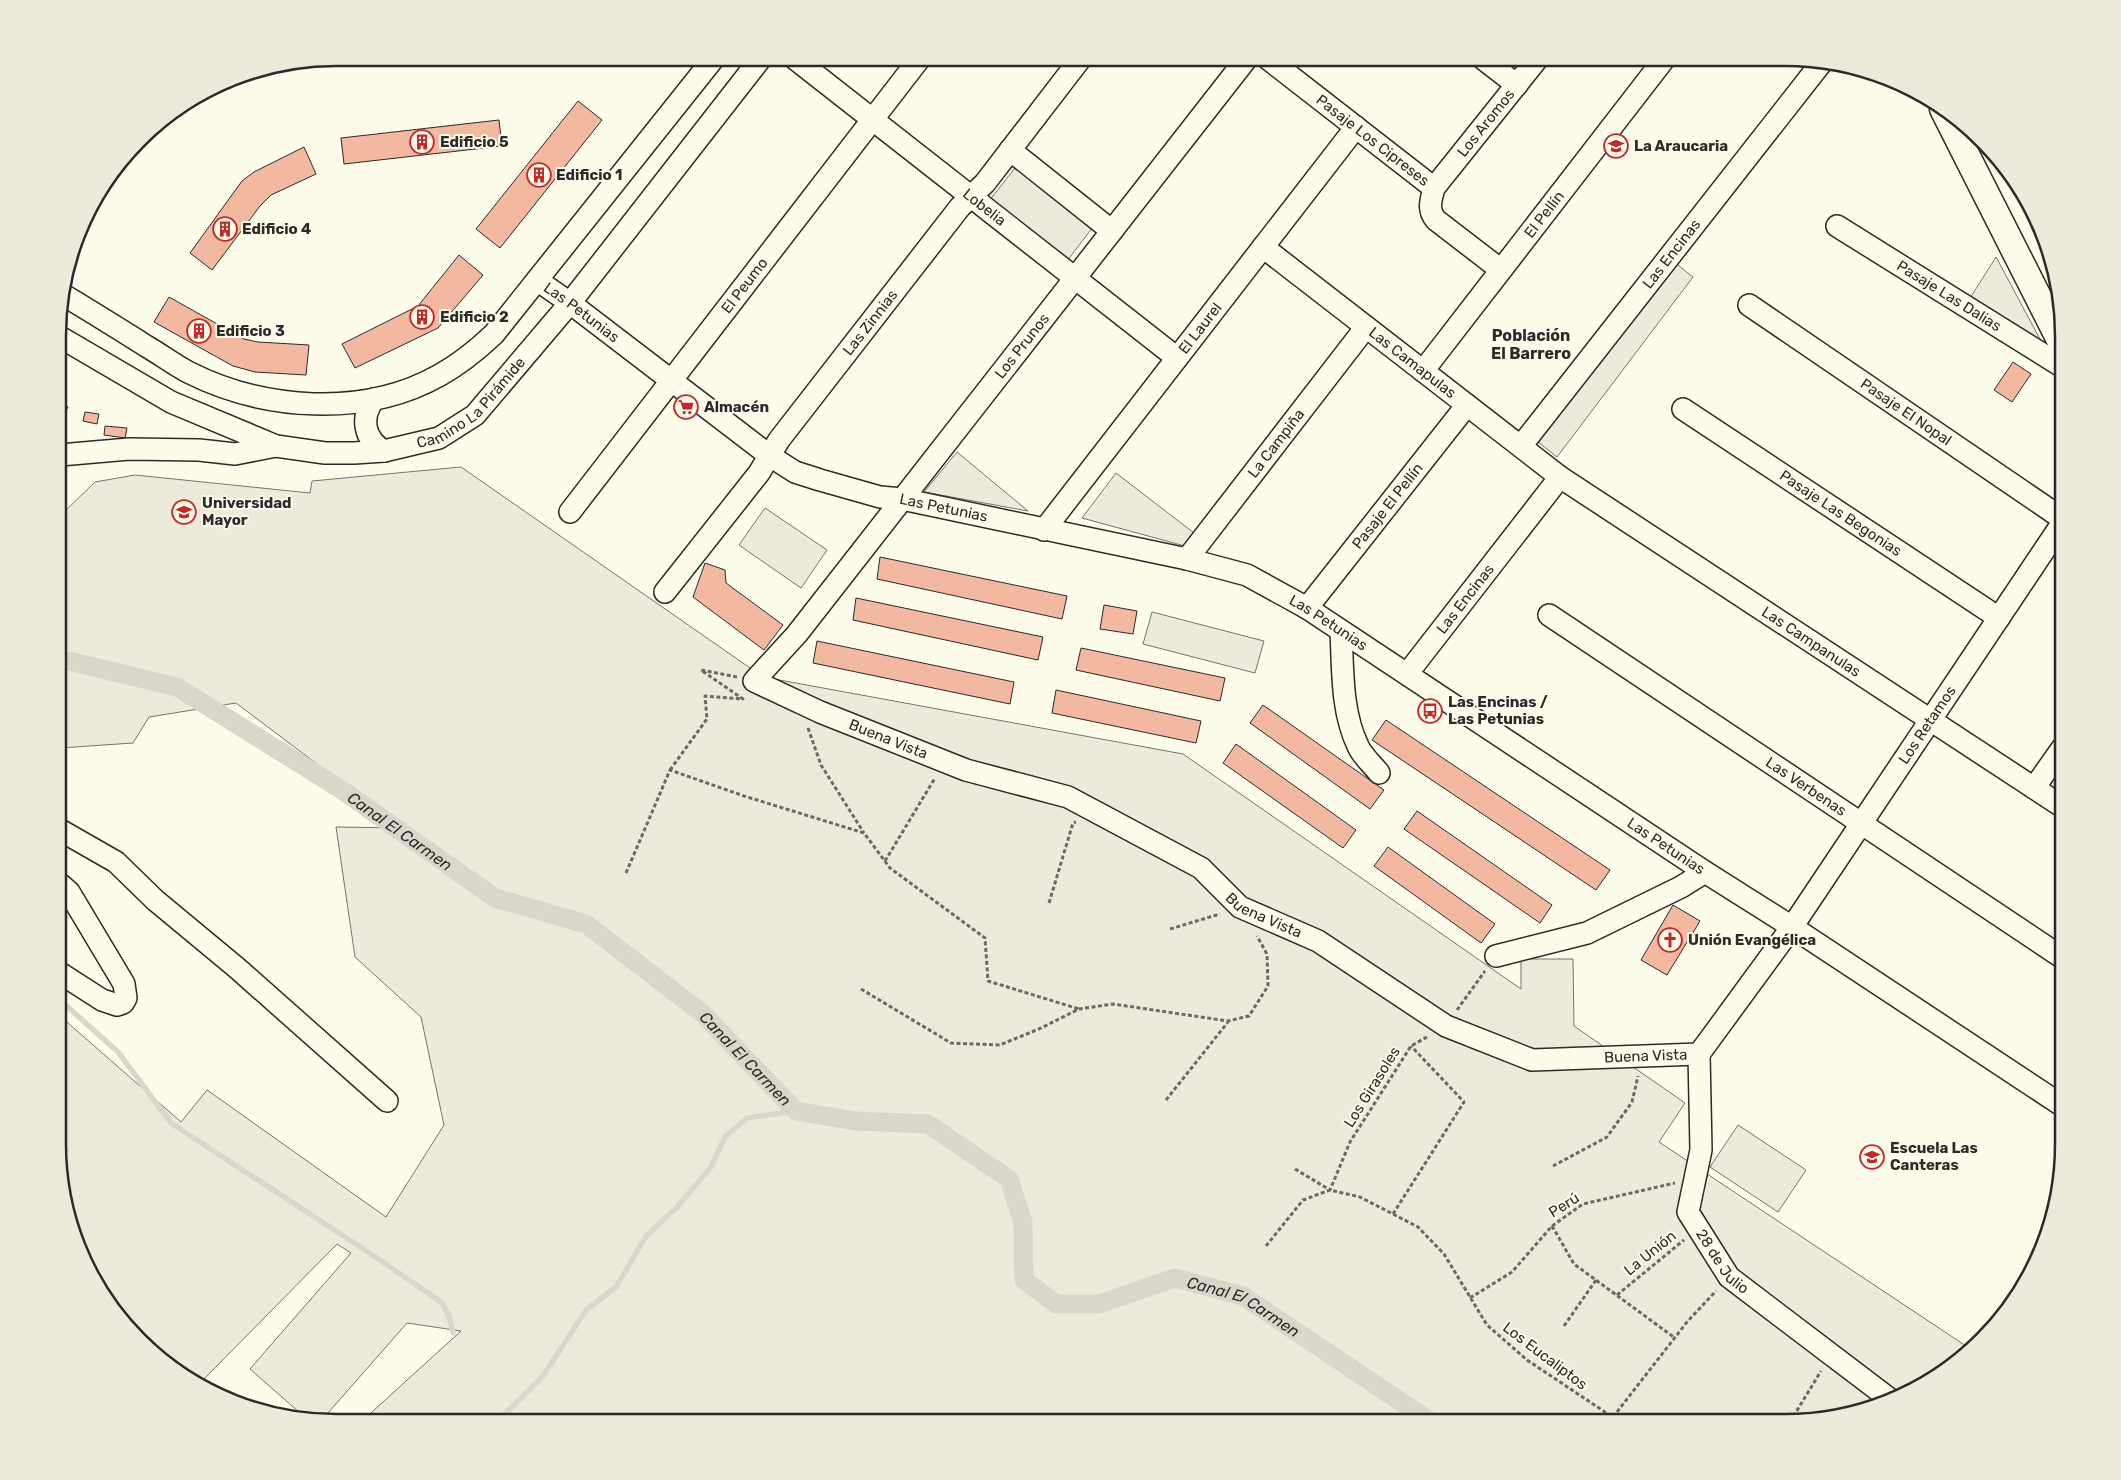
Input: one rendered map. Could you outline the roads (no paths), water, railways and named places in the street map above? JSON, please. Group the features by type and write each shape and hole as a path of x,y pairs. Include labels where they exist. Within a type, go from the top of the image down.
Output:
{"main road":[{"path":"1950,123 2055,329"}],"street":[{"path":"69,298 187,371 221,386 274,400 300,404 349,402 374,399 418,386 459,364 494,334 708,66"},
{"name":"Camino La Pirámide","path":"66,341 171,402 276,446 325,453 384,451 439,438 475,415 570,303 755,66"},
{"name":"Lobelia","path":"804,66 1177,358"},
{"name":"El Peumo","path":"570,512 914,66"},
{"name":"Las Zinnias","path":"665,592 759,473 779,440 960,206 985,183 1075,66"},
{"name":"Los Prunos","path":"754,681 797,634 1241,66"},
{"name":"Pasaje Los Cipreses","path":"1277,66 1434,188 1430,209 1433,217 1501,270"},
{"path":"1492,66 1517,85"},
{"name":"Los Aromos","path":"1434,188 1532,66"},
{"name":"El Pellín","path":"1423,371 1659,66"},
{"name":"Las Encinas","path":"1521,446 1817,69"},
{"name":"El Laurel","path":"1044,530 1356,128"},
{"path":"1010,150 1112,231"},
{"name":"Pasaje Las Dalias","path":"1837,226 2055,362"},
{"name":"Las Camapulas","path":"1263,247 1560,477"},
{"name":"Las Petunias","path":"537,280 570,303 770,456 795,472 880,497 902,499 1044,530 1187,558 1247,575 1307,608 1705,872 1792,927 2055,1101"},
{"name":"Pasaje El Nopal","path":"1749,305 2055,515"},
{"name":"La Campiña","path":"1187,558 1366,326"},
{"path":"374,399 366,414 365,425 371,440 384,451"},
{"name":"Pasaje El Pellín","path":"1307,608 1467,405"},
{"name":"Pasaje Las Begonias","path":"1683,408 1999,618"},
{"path":"66,454 129,449 199,450 235,454 276,446"},
{"name":"Las Encinas","path":"1407,674 1560,477"},
{"name":"Las Campanulas","path":"1560,477 1931,719 2055,802"},
{"name":"Los Retamos","path":"1792,927 2055,533"},
{"name":"Las Verbenas","path":"1549,614 2055,953"},
{"path":"1342,631 1343,685 1350,721 1358,747 1380,773"},
{"name":"Buena Vista","path":"754,681 798,703 944,762 966,770 1068,797 1201,868 1240,907 1318,941 1446,1026 1532,1060 1699,1054 1792,927"},
{"path":"2034,788 2055,758"},
{"path":"66,833 116,862 155,900 237,968 387,1101"},
{"path":"1496,956 1587,933 1680,887 1705,872"},
{"path":"66,889 124,984 126,998 123,1003 110,1003 66,977"},
{"name":"28 de Julio","path":"1699,1054 1701,1150 1688,1212 1728,1277 1884,1395"}],"waterway":[{"name":"Canal El Carmen","path":"66,660 177,687 342,790 495,898 586,924 702,1013 796,1111 855,1121 928,1124 1009,1179 1023,1222 1024,1280 1056,1304 1099,1304 1175,1278 1243,1296 1419,1414"},
{"path":"66,1005 118,1052 171,1123 441,1302 449,1315 453,1333"},
{"path":"505,1414 543,1376 586,1310 616,1287 646,1236 677,1207 711,1167 725,1137 747,1118 796,1111"}],"place":[{"name":"Edificio 5","path":"422,142"},
{"name":"La Araucaria","path":"1616,146"},
{"name":"Edificio 1","path":"539,175"},
{"name":"Edificio 4","path":"225,229"},
{"name":"Edificio 2","path":"422,317"},
{"name":"Edificio 3","path":"199,331"},
{"name":"Almacén","path":"686,407"},
{"name":"Universidad Mayor","path":"184,512"},
{"name":"Las Encinas / Las Petunias","path":"1430,711"},
{"name":"Unión Evangélica","path":"1670,940"},
{"name":"Escuela Las Canteras","path":"1872,1157"}],"district":[{"name":"Población El Barrero","path":"1531,344"}]}
